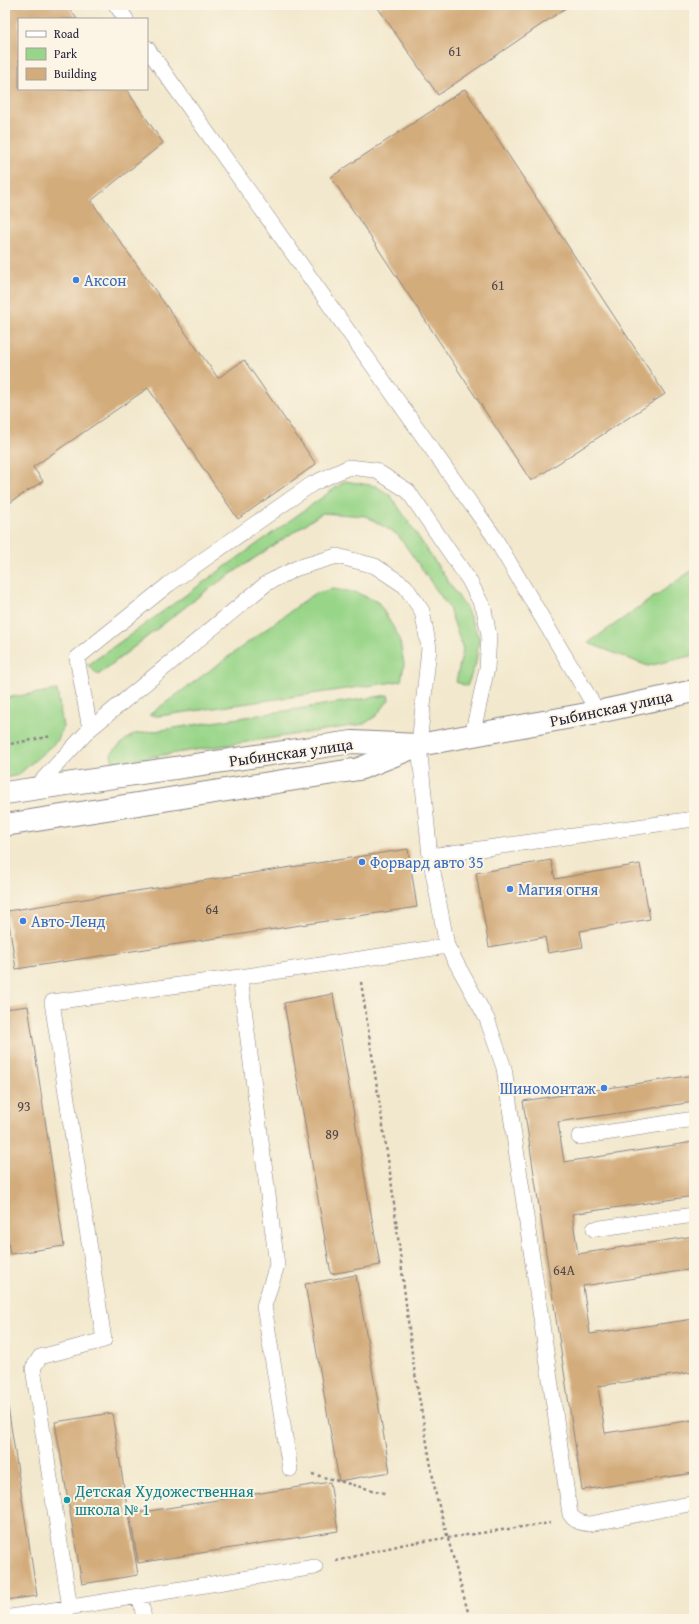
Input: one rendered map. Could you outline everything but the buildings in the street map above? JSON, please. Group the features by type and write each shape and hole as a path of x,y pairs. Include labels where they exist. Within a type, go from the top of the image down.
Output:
{"main road":[{"name":"Рыбинская улица","path":"5,793 352,742 419,745 598,712 694,691"},
{"path":"5,825 359,769 419,745"}],"lane":[{"path":"116,5 125,18"},
{"path":"148,49 493,536 598,712"},
{"path":"90,729 77,658 176,580 312,484 349,467 375,470 408,491 469,580 484,609 489,636 487,668 472,736"},
{"path":"34,789 90,729 267,584 297,568 337,556 375,566 405,586 422,611 429,648 419,745 430,856 447,946 487,1019 504,1068 570,1514 574,1519 581,1523 590,1524 694,1503"},
{"path":"430,856 694,819"},
{"path":"70,1608 33,1368 40,1357 104,1340 52,1002 240,977 447,946"},
{"path":"240,977 277,1265 264,1306 290,1469"},
{"path":"580,1137 694,1119"},
{"path":"594,1229 694,1215"},
{"path":"5,1618 315,1567"},
{"path":"140,1596 144,1619"}],"path":[{"path":"5,745 90,729"},
{"path":"357,959 391,1180 413,1362 436,1495 470,1619"},
{"path":"290,1469 387,1494"},
{"path":"315,1567 405,1544 574,1519"}],"green space":[{"path":"345,481 376,486 391,496 466,608 479,638 476,663 467,686 456,682 463,649 449,608 398,535 366,516 322,513 207,590 98,675 88,665"},
{"path":"694,569 694,655 648,666 588,643"},
{"path":"332,589 355,592 378,602 399,637 404,664 401,681 159,716 149,715 314,594"},
{"path":"57,690 63,727 58,740 18,775 5,778 5,698"},
{"path":"388,695 389,700 376,716 364,724 117,762 112,760 111,754 128,738 135,734"}],"place":[{"name":"Аксон","path":"76,280"},
{"name":"Форвард авто 35","path":"362,862"},
{"name":"Магия огня","path":"510,889"},
{"name":"Авто-Ленд","path":"23,921"},
{"name":"Шиномонтаж","path":"604,1088"},
{"name":"Детская Художественная школа № 1","path":"67,1500"}]}
